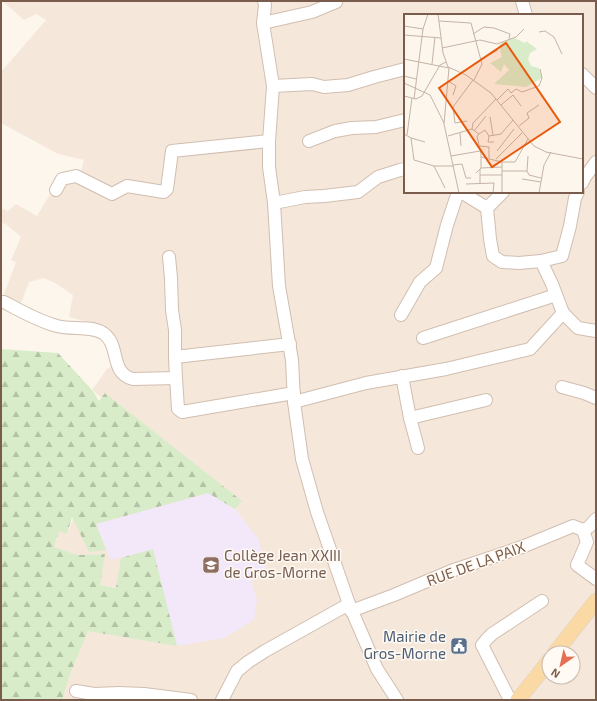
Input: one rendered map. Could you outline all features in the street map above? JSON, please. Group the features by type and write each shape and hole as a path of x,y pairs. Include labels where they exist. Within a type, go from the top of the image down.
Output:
{"main road":[{"path":"561,645 596,601"},
{"path":"518,700 541,671"}],"street":[{"path":"264,1 263,23 273,86 269,141 269,166 274,203 280,286 290,344 294,398 302,459 321,524 350,608 377,669 397,700"},
{"path":"263,23 312,12 336,1"},
{"path":"522,1 526,14"},
{"path":"273,86 312,84 324,87 348,85 404,70"},
{"path":"583,75 596,88"},
{"path":"309,141 335,130 376,127 404,120"},
{"path":"56,190 62,179 76,176 112,194 127,186 164,192 167,189 172,151 269,141"},
{"path":"583,178 596,162"},
{"path":"274,203 305,197 358,192 378,177 404,169"},
{"path":"401,315 420,282 436,268 447,225 458,193"},
{"path":"463,193 487,208"},
{"path":"487,208 503,193"},
{"path":"487,208 493,256 502,262 519,263 541,261 562,256 570,226 575,198 578,193"},
{"path":"169,257 172,310 175,330 178,409 182,412 294,398 402,376 446,369 530,348 563,313"},
{"path":"541,261 563,313 578,328 596,331"},
{"path":"423,338 556,295"},
{"path":"1,302 4,302 32,317 58,327 95,330 104,334 115,352 118,367 122,374 128,378 176,378"},
{"path":"175,357 290,344"},
{"path":"402,376 410,418 418,448"},
{"path":"562,387 596,398"},
{"path":"410,418 486,400"},
{"path":"596,519 589,527 583,530 588,542 577,565 596,579"},
{"name":"RUE DE LA PAIX","path":"222,700 236,671 248,662 265,651 350,608 394,595 451,571 522,547 573,526 583,530"},
{"path":"510,700 482,645 492,634 542,601"},
{"path":"76,691 94,694 144,694 191,700"}],"shaded area":[{"path":"2,1 596,1 596,700 62,700 71,672 88,630 172,645 150,550 116,588 99,585 105,554 78,555 54,547 59,531 67,534 76,511 212,488 92,390 107,369 121,359 114,338 103,326 69,317 73,295 55,283 44,278 29,282 20,306 3,297 16,262 11,260 21,237 6,224 1,223 1,208 8,211 16,204 37,216 63,173 80,175 84,160 58,154 1,123 1,72 46,20 36,14 24,20"},
{"name":"Collège Jean XXIII de Gros-Morne","path":"208,493 235,509 259,540 266,570 249,573 257,600 254,620 224,638 177,646 153,550 111,560 96,524"}],"green space":[{"path":"1,349 58,353 92,390 99,401 105,393 242,501 235,509 208,493 96,524 106,550 89,552 72,517 67,534 59,531 54,547 78,555 105,554 100,585 116,588 121,558 153,549 177,646 88,631 71,672 62,700 1,700"}],"place":[{"name":"Collège Jean XXIII de Gros-Morne","path":"211,565"},
{"name":"Mairie de Gros-Morne","path":"459,646"}]}
